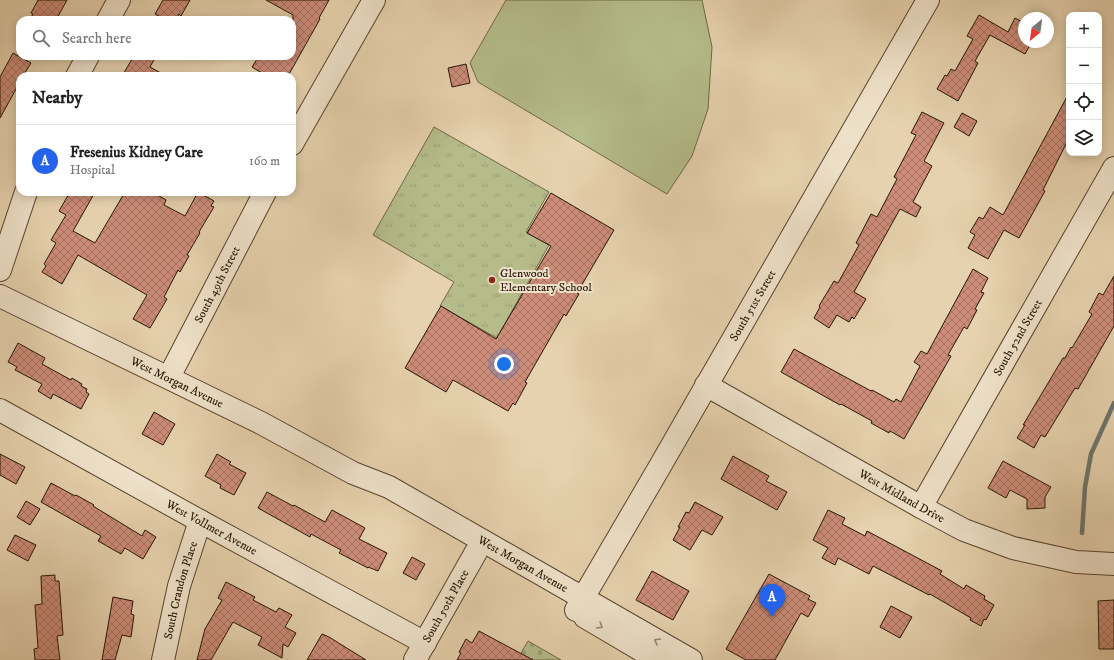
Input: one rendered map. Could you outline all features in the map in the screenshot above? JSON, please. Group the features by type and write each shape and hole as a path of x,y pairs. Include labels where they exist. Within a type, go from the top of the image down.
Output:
{"street":[{"path":"110,16 119,0"},
{"path":"296,137 374,0"},
{"name":"South 51st Street","path":"579,605 928,0"},
{"path":"79,72 86,60"},
{"name":"South 52nd Street","path":"921,507 1114,168"},
{"path":"0,270 25,196"},
{"name":"South 49th Street","path":"169,377 263,196"},
{"name":"West Morgan Avenue","path":"0,296 261,423 353,473 389,487 579,605 658,660"},
{"name":"West Midland Drive","path":"706,385 964,530 1013,548 1076,562 1114,564"},
{"name":"West Vollmer Avenue","path":"0,410 200,521 420,652"},
{"name":"West Morgan Avenue","path":"353,473 385,497 476,552 691,660"},
{"name":"South Crandon Place","path":"163,660 179,586 200,521"},
{"name":"South 50th Place","path":"420,652 476,552"}],"green space":[{"path":"506,0 702,0 712,47 708,109 692,156 667,194 478,82 470,63"},
{"path":"434,127 549,192 526,232 549,245 497,338 440,306 454,282 373,235"},
{"path":"528,641 561,660 517,660"}],"building":[{"path":"38,0 67,0 58,16 32,16 33,14 31,13"},
{"path":"163,0 190,0 181,16 179,14 178,16 159,16 155,14"},
{"path":"266,0 329,0 290,72 260,72 252,67 256,60 296,60 296,16"},
{"path":"979,15 1008,32 1015,18 1018,20 1018,48 1028,48 1025,54 990,35 975,61 978,63 958,101 937,89 945,75 947,76 951,69 955,71 973,39 967,36"},
{"path":"13,53 16,55 16,60 26,60 31,63 25,72 16,72 16,89 0,118 0,77"},
{"path":"132,60 154,60 150,67 159,72 124,72"},
{"path":"466,64 470,83 452,87 448,68"},
{"path":"1066,99 1066,144 1043,190 1045,191 1019,238 1004,230 988,259 968,248 975,235 970,232 979,217 983,219 990,207 1003,215"},
{"path":"922,112 944,123 924,161 932,166 913,202 921,207 916,217 900,209 854,292 866,299 854,319 852,317 849,322 837,315 829,328 814,318 820,307 819,306 834,281 838,283 859,245 856,243 871,214 877,217 897,179 894,177 916,135 911,133"},
{"path":"962,113 977,121 969,136 954,127"},
{"path":"551,193 614,230 577,293 579,294 566,316 564,314 525,382 527,383 515,405 513,403 508,411 453,380 446,392 405,368 441,306 496,339 551,246 527,233"},
{"path":"68,196 93,196 73,231 95,243 123,196 159,196 166,200 164,205 185,216 196,196 205,196 214,201 211,206 214,207 199,232 200,233 187,255 189,256 180,272 178,270 164,297 167,299 150,328 133,319 147,295 78,255 62,284 42,272 46,266 44,264 56,243 51,240 66,215 59,211"},
{"path":"973,269 988,278 981,292 984,293 975,309 977,310 967,329 964,327 948,355 951,356 904,439 890,431 889,433 871,423 872,421 781,372 794,349 871,391 872,390 894,402 896,399 901,402 920,366 914,362 921,351 927,354"},
{"path":"1114,276 1114,326 1078,389 1075,388 1045,437 1041,435 1034,448 1017,438 1025,425 1023,425 1063,358 1065,358 1071,347 1072,348 1092,314 1089,312 1099,293 1103,295"},
{"path":"18,343 45,358 42,364 71,380 72,378 87,389 86,392 89,394 81,409 53,394 51,399 38,391 42,384 15,370 17,367 8,362"},
{"path":"154,412 175,424 163,445 142,434"},
{"path":"0,454 25,467 16,484 0,475"},
{"path":"217,454 231,462 229,464 246,473 234,495 220,488 221,485 205,476"},
{"path":"733,456 769,476 766,481 787,492 777,510 721,479"},
{"path":"1003,461 1051,487 1045,497 1045,508 1027,509 1027,499 1010,490 1006,498 988,488"},
{"path":"51,483 94,505 93,506 142,536 145,530 156,537 143,559 125,548 121,554 98,541 101,536 41,502"},
{"path":"267,492 325,522 332,510 365,528 359,539 387,553 378,571 368,568 339,553 341,550 311,534 310,537 258,508"},
{"path":"26,501 40,509 30,525 17,517"},
{"path":"695,502 723,517 712,535 702,530 690,550 673,540 686,512 689,513"},
{"path":"828,510 845,518 842,524 865,536 867,531 942,571 940,574 964,589 966,585 985,596 984,599 994,605 986,620 984,619 981,626 970,620 971,618 930,594 929,595 873,566 869,574 838,558 835,565 822,558 828,548 813,540"},
{"path":"15,535 36,545 28,561 7,550"},
{"path":"412,557 425,564 416,580 403,573"},
{"path":"652,571 689,591 673,620 636,600"},
{"path":"769,574 810,596 808,599 816,603 808,617 801,613 775,660 746,660 726,649"},
{"path":"55,575 55,581 59,581 63,635 57,636 60,660 35,660 34,649 38,648 35,605 42,604 41,576"},
{"path":"226,582 255,597 253,600 276,612 279,608 292,615 285,627 296,633 288,647 283,644 282,658 258,645 262,637 233,622 211,660 197,660 205,629 222,600 218,598"},
{"path":"113,597 133,601 131,614 134,615 131,637 122,635 115,660 102,660"},
{"path":"1114,600 1114,649 1099,649 1098,601"},
{"path":"891,606 912,617 900,638 880,627"},
{"path":"479,631 533,660 457,660 461,653 459,652 466,639 472,643"},
{"path":"322,634 329,637 366,660 307,660"}],"waterway":[{"path":"1082,533 1085,487 1091,454 1114,403"}],"place":[{"name":"Glenwood Elementary School","path":"492,280"},
{"name":"Fresenius Kidney Care","path":"772,617"}]}
